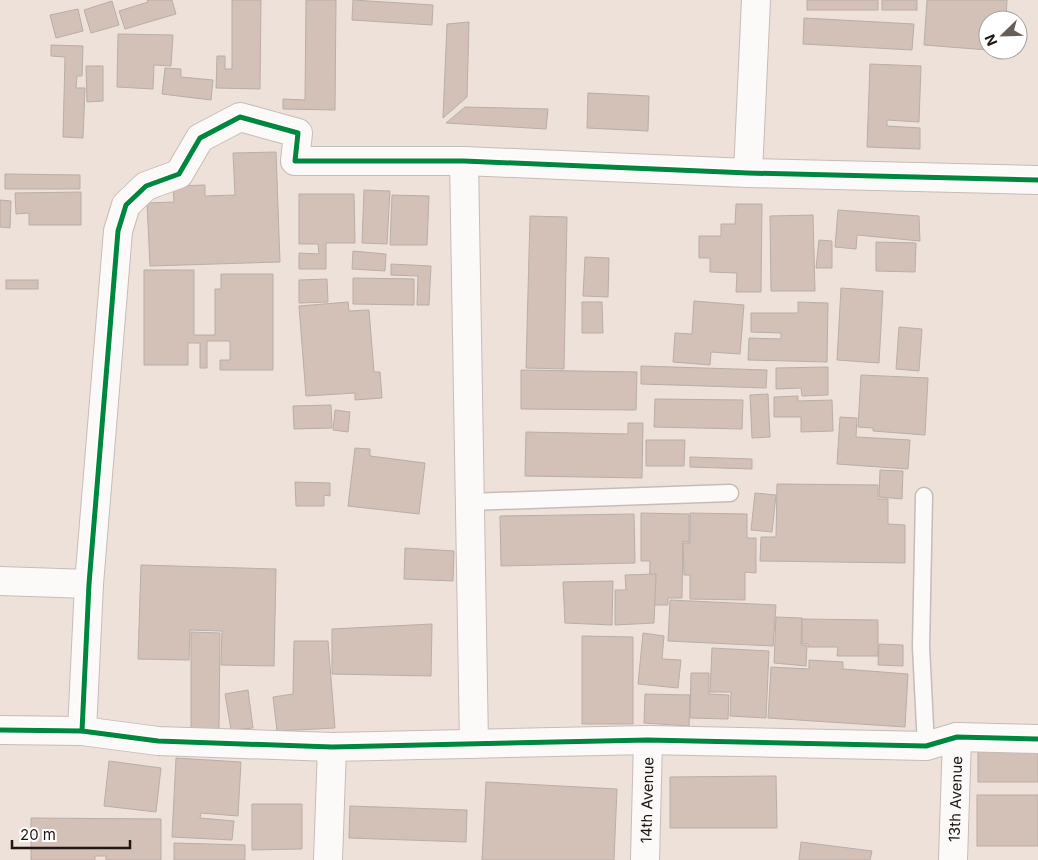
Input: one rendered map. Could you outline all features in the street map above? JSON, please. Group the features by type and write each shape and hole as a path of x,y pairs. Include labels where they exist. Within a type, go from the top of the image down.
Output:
{"street":[{"path":"748,173 756,0"},
{"path":"82,731 89,584 118,230 126,205 146,186 180,174 200,138 240,117 298,134 295,161 464,161 748,173 1038,180"},
{"path":"464,161 474,744"},
{"path":"0,581 89,584"},
{"path":"0,730 82,731 158,741 332,747 648,740 926,746 957,737 1038,739"},
{"name":"13th Avenue","path":"953,860 957,737"},
{"name":"14th Avenue","path":"645,860 648,740"},
{"path":"328,860 332,747"}],"lane":[{"path":"470,502 730,493"},
{"path":"924,496 921,647 926,746"}],"building":[{"path":"147,0 172,0 176,14 125,29 119,11 148,2"},
{"path":"232,0 261,0 260,89 216,88 217,56 225,56 225,69 232,69"},
{"path":"306,0 336,0 335,110 283,109 283,99 305,100"},
{"path":"353,0 433,5 432,25 352,20"},
{"path":"807,0 878,0 878,10 807,10"},
{"path":"882,0 917,0 917,10 882,10"},
{"path":"927,0 1007,0 1006,10 978,10 978,49 924,45"},
{"path":"112,1 119,25 91,33 84,10"},
{"path":"78,9 83,31 56,38 50,15"},
{"path":"804,18 914,24 912,50 803,44"},
{"path":"469,22 467,97 443,118 447,24"},
{"path":"118,34 173,35 171,66 154,65 153,89 117,87"},
{"path":"51,45 83,46 82,76 77,76 76,88 85,88 83,138 63,137 65,57 51,56"},
{"path":"870,64 921,66 919,122 887,120 887,126 920,128 920,149 867,147"},
{"path":"86,66 103,66 103,101 87,102"},
{"path":"165,68 181,69 181,77 213,80 211,100 162,94"},
{"path":"588,93 649,96 648,131 587,128"},
{"path":"465,107 548,109 546,129 446,123"},
{"path":"276,152 280,262 150,266 147,203 174,202 173,186 205,185 205,196 235,195 233,153"},
{"path":"5,174 80,175 80,189 5,189"},
{"path":"364,190 390,191 387,244 362,243"},
{"path":"81,192 81,225 29,225 29,213 16,214 15,193"},
{"path":"299,194 354,194 355,243 326,243 326,269 299,269 299,253 319,254 318,244 299,244"},
{"path":"392,195 429,196 427,245 390,245"},
{"path":"0,200 11,201 10,228 0,227"},
{"path":"736,204 762,204 761,292 736,292 737,273 710,272 710,258 699,258 699,236 721,236 721,224 735,224"},
{"path":"838,210 919,216 920,241 857,235 856,249 835,247"},
{"path":"813,215 815,291 771,291 770,216"},
{"path":"530,216 567,217 564,369 526,368"},
{"path":"819,240 832,241 832,268 816,268"},
{"path":"876,242 916,243 915,272 876,271"},
{"path":"353,251 386,254 385,271 352,269"},
{"path":"585,257 609,258 608,297 583,296"},
{"path":"391,264 431,266 429,305 417,305 418,276 391,275"},
{"path":"144,270 194,270 194,335 215,335 215,289 221,289 221,274 273,274 273,370 220,370 220,360 230,360 230,341 207,341 207,368 200,368 200,343 188,343 188,365 144,365"},
{"path":"353,278 414,279 414,305 353,304"},
{"path":"327,279 328,302 299,303 299,280"},
{"path":"6,280 38,280 38,289 6,289"},
{"path":"841,288 883,291 879,363 837,360"},
{"path":"694,301 744,305 740,354 711,352 710,365 673,362 675,333 692,334"},
{"path":"348,302 349,311 369,310 374,372 380,372 382,398 355,400 355,393 306,396 299,306"},
{"path":"582,302 602,302 603,333 582,333"},
{"path":"798,302 828,303 827,362 748,360 749,338 781,339 781,333 751,332 751,313 798,313"},
{"path":"899,327 922,329 919,371 896,369"},
{"path":"641,366 767,370 766,388 641,384"},
{"path":"828,367 828,395 802,396 801,388 776,389 776,368"},
{"path":"521,370 637,372 636,410 521,409"},
{"path":"861,375 928,378 925,435 873,431 873,428 858,427"},
{"path":"768,394 770,437 752,438 750,395"},
{"path":"798,396 798,401 832,400 833,431 801,432 801,417 774,417 774,397"},
{"path":"655,399 743,400 742,429 654,427"},
{"path":"331,405 332,428 294,429 293,406"},
{"path":"335,410 350,412 348,432 333,430"},
{"path":"840,417 857,418 856,437 910,440 908,469 837,464"},
{"path":"628,423 643,423 642,478 525,476 526,432 628,434"},
{"path":"646,440 685,440 684,466 646,466"},
{"path":"355,448 370,449 370,456 425,463 419,514 348,506"},
{"path":"690,457 752,459 752,469 690,467"},
{"path":"880,470 903,471 902,499 879,497"},
{"path":"295,482 330,483 330,496 324,495 324,506 296,506"},
{"path":"777,484 878,485 878,499 888,499 888,524 905,525 905,563 760,561 761,537 776,537"},
{"path":"755,493 776,495 772,532 751,530"},
{"path":"641,513 689,514 689,542 683,541 682,598 668,598 668,605 649,605 650,561 641,561"},
{"path":"690,513 747,514 747,538 756,538 756,573 745,572 745,600 690,599 690,575 684,575 683,543 690,543"},
{"path":"634,514 635,563 501,566 500,516"},
{"path":"405,548 454,551 453,581 404,579"},
{"path":"141,565 276,569 274,666 221,665 222,631 190,630 189,660 138,659"},
{"path":"656,574 654,623 615,625 615,590 626,590 625,575"},
{"path":"613,581 612,625 565,623 563,582"},
{"path":"670,600 776,605 773,646 668,641"},
{"path":"776,617 802,618 801,645 807,646 806,666 774,663"},
{"path":"802,619 878,620 878,656 837,656 838,647 808,647 808,644 802,644"},
{"path":"432,624 431,676 332,674 332,629"},
{"path":"191,632 220,633 219,730 191,728"},
{"path":"643,633 664,636 662,659 681,660 678,688 638,684"},
{"path":"582,636 633,637 633,724 582,724"},
{"path":"294,641 328,641 335,728 277,731 273,697 293,694"},
{"path":"879,644 903,645 903,666 878,665"},
{"path":"712,648 769,651 766,718 730,716 731,692 710,692"},
{"path":"809,660 843,662 843,669 908,674 905,727 768,718 771,667 809,669"},
{"path":"691,673 709,673 709,694 729,695 728,719 690,718"},
{"path":"248,690 253,728 231,730 225,694"},
{"path":"645,694 690,695 689,726 644,723"},
{"path":"978,750 1038,750 1038,782 978,782"},
{"path":"176,758 241,762 238,816 201,813 200,818 234,821 232,840 172,837"},
{"path":"109,761 161,768 156,812 104,806"},
{"path":"776,776 777,828 670,828 670,777"},
{"path":"486,782 617,789 614,860 482,860"},
{"path":"977,795 1038,795 1038,846 977,846"},
{"path":"252,804 302,804 302,849 252,850"},
{"path":"350,806 467,810 466,842 349,838"},
{"path":"31,818 161,819 161,860 106,860 106,856 95,856 95,860 31,860"},
{"path":"801,842 872,851 870,860 799,860"},
{"path":"174,843 245,845 245,860 174,860"}],"cycle path":[{"path":"82,731 89,584 118,231 126,205 146,186 179,174 200,138 240,117 298,133 295,161 464,161 748,173 1038,180"},
{"path":"0,730 82,731 158,741 332,747 648,740 926,746 957,737 1038,739"}]}
